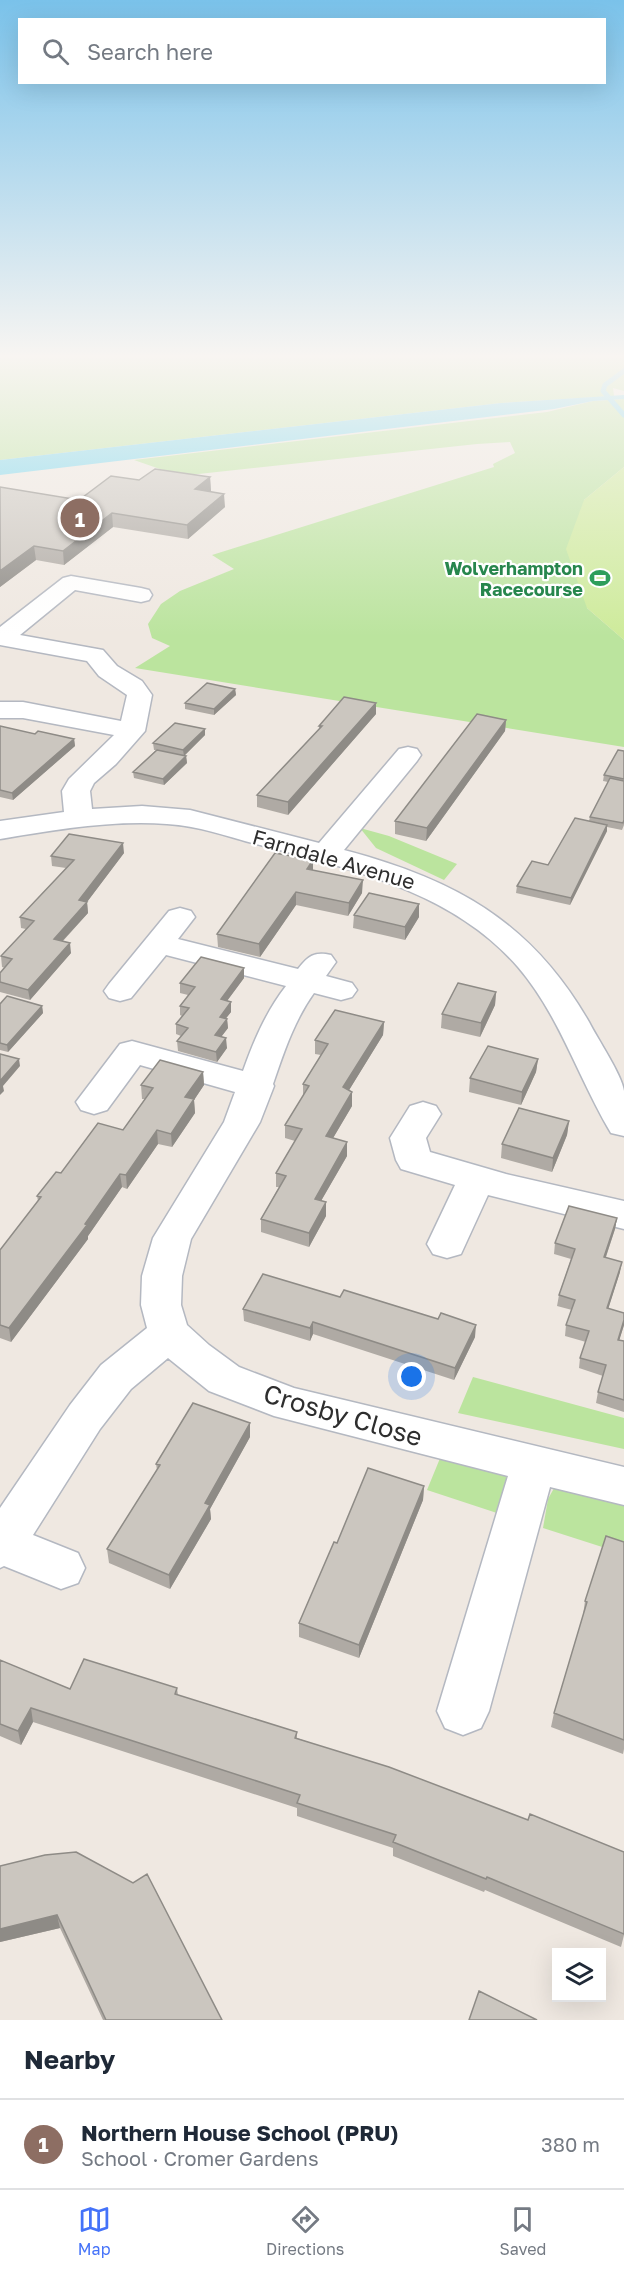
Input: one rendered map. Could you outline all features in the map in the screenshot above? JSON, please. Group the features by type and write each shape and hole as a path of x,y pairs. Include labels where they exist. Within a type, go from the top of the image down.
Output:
{"street":[{"path":"0,638 71,583 141,595"},
{"path":"0,638 95,655 108,671 133,686 140,695 132,731 83,779 76,791 80,819"},
{"path":"0,710 23,710 132,731"},
{"path":"326,853 408,755"},
{"name":"Farndale Avenue","path":"0,830 80,819 138,815 191,818 377,867 434,890 474,913 505,936 552,988 624,1124"},
{"path":"120,991 180,917"},
{"path":"61,1568 1,1546 85,1417 116,1377 169,1333 161,1305 162,1276 172,1238 242,1122 274,1033 289,1004 322,978 159,944"},
{"path":"94,1102 132,1052 256,1086"},
{"path":"423,1114 408,1138 414,1160 624,1215"},
{"path":"447,1244 477,1178"},
{"name":"Crosby Close","path":"169,1333 194,1357 225,1379 289,1404 533,1466 624,1486"},
{"path":"463,1711 533,1466"}],"green space":[{"path":"0,448 103,448 0,460"},
{"path":"235,448 437,448 180,476 134,460"},
{"path":"513,448 624,448 624,467 584,500 587,608 624,640 624,747 135,668 170,646 152,638 148,624 161,604 180,591 234,569 212,555 494,467 493,464 515,453"},
{"name":"Wolverhampton Racecourse","path":"624,467 624,640 587,608 566,549 584,500"},
{"path":"360,828 389,836 457,864 444,880 376,848"},
{"path":"473,1377 624,1418 624,1449 458,1413"},
{"path":"443,1451 509,1467 506,1516 427,1490"},
{"path":"558,1481 624,1498 624,1554 543,1528 548,1499"}],"water":[{"path":"103,448 224,448 0,475 0,460"}],"building":[{"path":"155,469 210,477 195,489 224,494 187,525 112,513 63,551 34,546 0,571 0,487 79,500 111,476 139,480"},
{"path":"207,683 235,689 214,709 185,703"},
{"path":"344,697 376,703 288,802 257,795 322,726 319,726"},
{"path":"477,714 506,720 427,828 395,821"},
{"path":"175,723 205,729 183,750 153,743"},
{"path":"0,726 35,734 38,731 74,739 12,793 0,790"},
{"path":"157,750 186,756 163,779 133,772"},
{"path":"618,750 624,751 624,779 604,775"},
{"path":"610,778 624,781 623,823 590,817"},
{"path":"575,818 607,825 571,898 517,886 532,861 548,865"},
{"path":"69,834 123,843 79,900 87,902 54,939 70,943 28,990 0,982 0,973 12,959 1,956 34,921 20,917 74,860 51,856"},
{"path":"275,853 313,860 307,869 363,880 349,903 296,892 259,944 217,934"},
{"path":"369,893 419,904 405,927 354,915"},
{"path":"201,957 244,968 221,999 231,1002 220,1017 227,1019 215,1035 226,1038 216,1052 177,1041 188,1028 176,1024 189,1008 180,1006 195,987 180,983"},
{"path":"458,983 496,992 481,1023 442,1014"},
{"path":"7,996 42,1006 7,1045 0,1043 0,1004"},
{"path":"335,1010 384,1022 343,1087 352,1092 326,1136 347,1142 315,1199 326,1202 309,1233 261,1219 286,1176 276,1173 302,1129 285,1125 309,1086 303,1084 328,1044 315,1040"},
{"path":"488,1046 538,1059 522,1092 470,1078"},
{"path":"0,1054 19,1059 0,1081"},
{"path":"160,1060 203,1072 185,1097 194,1099 171,1134 157,1130 126,1175 120,1174 85,1224 87,1225 9,1328 0,1325 0,1250 41,1197 37,1196 56,1172 61,1173 98,1123 123,1130 153,1088 141,1085"},
{"path":"519,1108 569,1121 553,1158 502,1144"},
{"path":"569,1206 617,1218 604,1257 622,1262 607,1308 624,1313 618,1340 624,1341 624,1400 598,1392 606,1365 580,1358 589,1331 566,1325 575,1300 559,1295 575,1249 555,1243"},
{"path":"263,1274 340,1297 344,1290 438,1319 441,1313 476,1325 455,1368 313,1322 310,1328 243,1309"},
{"path":"193,1403 250,1423 205,1503 210,1505 169,1575 107,1549 160,1465 156,1464"},
{"path":"368,1468 424,1486 359,1645 299,1623 334,1542 337,1543"},
{"path":"606,1536 624,1542 624,1740 554,1713 587,1602 585,1601"},
{"path":"84,1659 177,1688 175,1694 297,1732 295,1738 389,1767 528,1820 530,1814 624,1852 624,1934 487,1877 486,1879 393,1842 396,1835 297,1803 300,1795 31,1708 18,1731 0,1724 0,1660 70,1689"},
{"path":"76,1852 133,1883 147,1874 222,2020 106,2020 57,1915 0,1929 0,1866 45,1855"},
{"path":"479,1991 537,2020 469,2020"}],"place":[{"name":"Northern House School (PRU)","path":"80,518"},
{"name":"Wolverhampton Racecourse","path":"600,578"}]}
